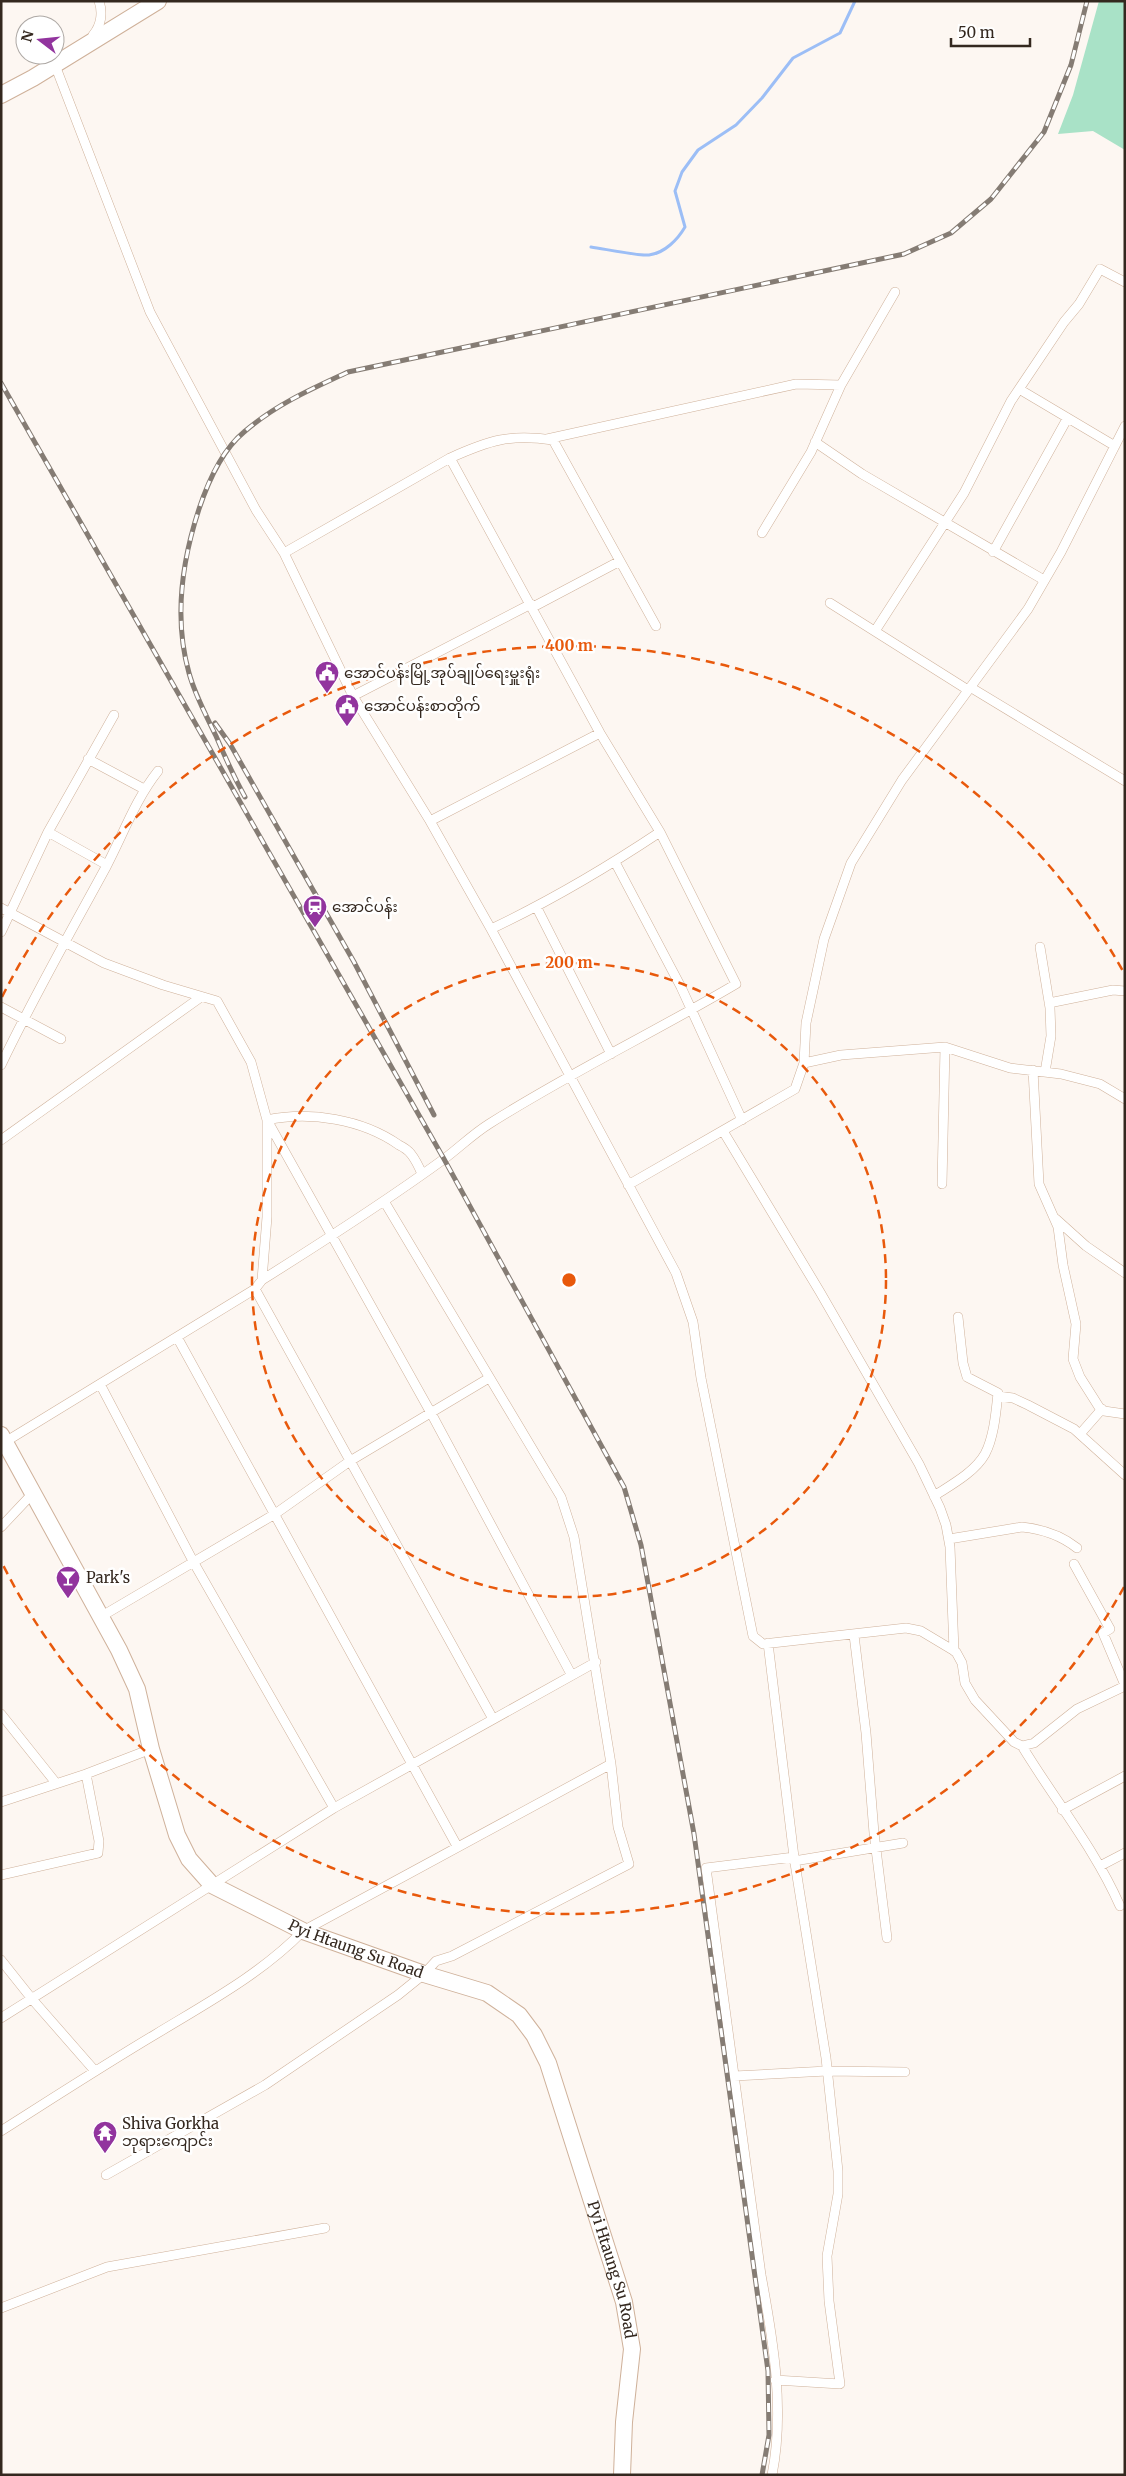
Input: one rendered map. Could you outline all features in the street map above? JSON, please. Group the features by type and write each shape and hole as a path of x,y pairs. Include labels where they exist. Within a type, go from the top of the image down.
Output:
{"highway":[{"path":"65,58 156,2"},
{"path":"1,95 55,65"},
{"name":"Pyi Htaung Su Road","path":"3,1439 102,1616 136,1689 151,1749 177,1835 189,1858 212,1885 302,1931 424,1974 487,1993 520,2015 534,2034 548,2063 624,2302 632,2349 624,2422 622,2475"}],"street":[{"path":"81,48 100,28 101,7 99,1"},
{"path":"55,65 150,312 256,510 284,553 353,696 430,821 491,929 676,1273 693,1322 701,1378 753,1636 763,1644 768,1644 906,1628 935,1638 954,1650 962,1663 965,1682 975,1700 1014,1742 1022,1746 1100,1866 1120,1906"},
{"path":"875,631 964,493 1019,389 1064,322 1079,304 1100,269 1125,282"},
{"path":"762,533 815,442 841,385 895,292"},
{"path":"546,439 796,384 841,385"},
{"path":"1019,389 1115,446"},
{"path":"993,552 1067,419"},
{"path":"628,1185 795,1089 804,1063 806,1023 824,939 852,863 902,780 1028,609 1125,426"},
{"path":"284,553 450,458 498,439 518,436 553,440 656,626"},
{"path":"815,442 862,474 1044,580"},
{"path":"3,1439 100,1384 255,1290 262,1280 332,1237 422,1174 487,1125 569,1075 692,1010 736,984 660,832 600,733 450,458"},
{"path":"353,696 620,561"},
{"path":"830,602 1125,781"},
{"path":"1,932 48,832 88,758 114,715"},
{"path":"430,821 600,733"},
{"path":"88,758 144,789"},
{"path":"1,1065 64,942 107,865 144,789 158,771"},
{"path":"48,832 107,865"},
{"path":"491,929 537,908 660,832"},
{"path":"614,862 692,1010 742,1120"},
{"path":"1,908 104,963 216,1001 251,1062 267,1120 431,1413 571,1674"},
{"path":"537,908 611,1054"},
{"path":"1040,947 1049,1003 1051,1036 1045,1072"},
{"path":"1049,1003 1114,990 1125,991"},
{"path":"1,1140 201,997"},
{"path":"1,1007 61,1039"},
{"path":"804,1063 840,1055 945,1047 1010,1068 1045,1072 1100,1084 1125,1099"},
{"path":"942,1184 945,1047"},
{"path":"1033,1070 1039,1184 1058,1227 1063,1265 1076,1324 1073,1359 1080,1378 1102,1409 1125,1414"},
{"path":"267,1120 284,1116 308,1116 335,1119 360,1126 386,1136 410,1153 422,1174"},
{"path":"262,1280 267,1217 267,1120"},
{"path":"723,1131 820,1292 919,1464 934,1496 946,1525 949,1539 954,1650"},
{"path":"106,2175 265,2085 398,1995 436,1962 452,1956 629,1864 618,1827 596,1662 574,1537 561,1497 384,1201"},
{"path":"1054,1217 1086,1246 1125,1273"},
{"path":"255,1290 492,1719"},
{"path":"934,1496 978,1463 985,1453 998,1396 998,1393 968,1377 963,1363 958,1317"},
{"path":"177,1337 457,1846"},
{"path":"102,1616 275,1514 350,1461 489,1378"},
{"path":"100,1384 194,1563 334,1808"},
{"path":"998,1396 1012,1398 1028,1405 1080,1434 1125,1475"},
{"path":"1080,1434 1102,1409"},
{"path":"1,1527 34,1492"},
{"path":"949,1539 1022,1527 1039,1530 1070,1543 1077,1548"},
{"path":"1022,1746 1034,1743 1077,1709 1125,1685 1103,1633 1110,1629 1074,1564"},
{"path":"854,1635 887,1938"},
{"path":"768,1644 794,1859 827,2071 838,2171 838,2194 827,2256 829,2301 840,2384 775,2380"},
{"path":"1,2018 334,1808 571,1674 596,1662"},
{"path":"1,1714 56,1783"},
{"path":"1,1802 86,1774 151,1749"},
{"path":"1,2131 95,2071 229,1990 283,1952 302,1931 611,1764"},
{"path":"1,1875 98,1853 99,1841 86,1774"},
{"path":"1062,1810 1125,1776"},
{"path":"772,2475 776,2454 772,2330 761,2275 706,1868 794,1859 903,1843"},
{"path":"1100,1866 1125,1853"},
{"path":"1,1960 32,1999 95,2071"},
{"path":"734,2076 827,2071 905,2072"},
{"path":"1,2308 107,2267 325,2228"}],"green space":[{"path":"1099,1 1125,1 1125,150 1093,131 1058,134 1073,95"}],"waterway":[{"path":"591,247 649,255 655,254 670,245 685,227 675,191 682,172 698,150 736,125 762,98 793,58 840,33 855,1"}],"railway":[{"path":"245,797 191,681 184,653 181,612 184,570 199,509 216,468 229,448 244,432 281,406 307,391 348,372 904,254 951,233 991,199 1044,132 1071,65 1087,1"},
{"path":"1,383 444,1159 624,1487 641,1545 694,1834 768,2371 769,2435 762,2475"},
{"path":"215,723 230,744 354,962 434,1115"}],"place":[{"name":"အောင်ပန်းမြို့အုပ်ချုပ်ရေးမှူးရုံး","path":"327,694"},
{"name":"အောင်ပန်းစာတိုက်","path":"347,727"},
{"name":"အောင်ပန်း","path":"315,928"},
{"name":"Park's","path":"68,1599"},
{"name":"Shiva Gorkha ဘုရားကျောင်း","path":"105,2154"}]}
